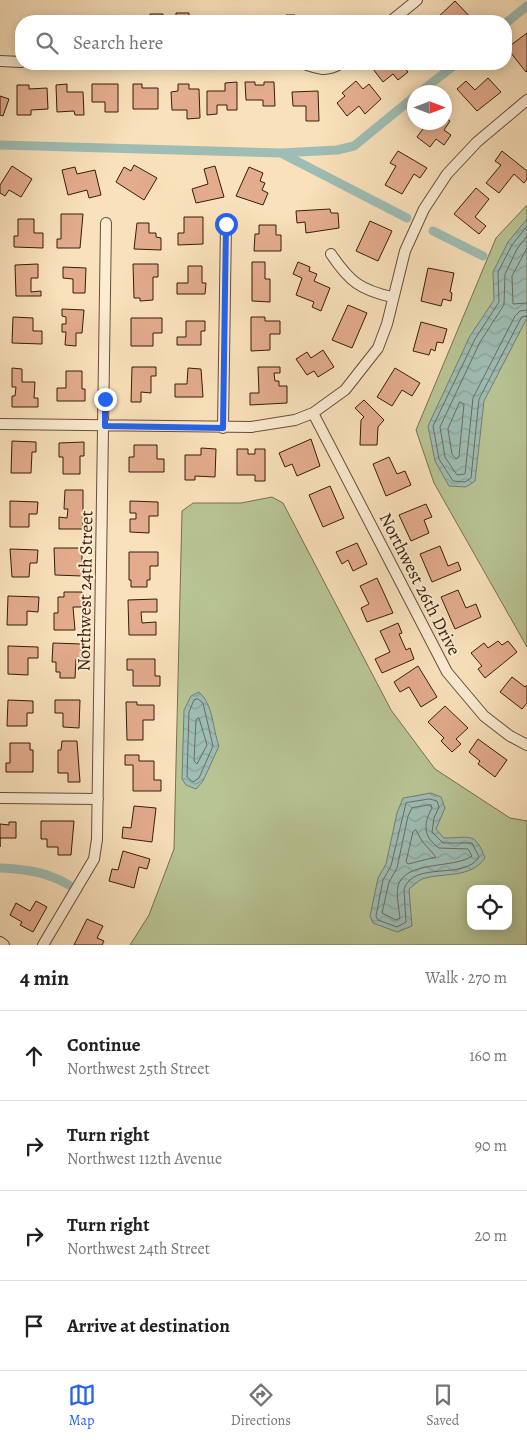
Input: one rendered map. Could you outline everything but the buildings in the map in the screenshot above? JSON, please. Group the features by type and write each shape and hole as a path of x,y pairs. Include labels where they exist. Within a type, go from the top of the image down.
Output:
{"street":[{"path":"399,15 417,0"},
{"path":"0,61 15,62"},
{"path":"0,424 223,428 271,425 313,413 345,390 378,348 387,324 392,297 405,251 424,209 447,174 477,142 527,100"},
{"name":"Northwest 24th Street","path":"43,945 94,859 97,839 105,426 106,222"},
{"path":"223,428 226,224"},
{"path":"331,254 344,274 356,284 370,292 392,297"},
{"name":"Northwest 26th Drive","path":"313,413 447,672 484,716 510,736 527,745"},
{"path":"0,798 98,800"},
{"path":"0,942 4,945"}],"green space":[{"path":"527,205 527,647 434,483 416,430 496,238"},
{"path":"272,497 283,503 391,710 435,769 510,818 527,821 527,945 130,945 149,915 174,849 182,511 193,503 241,503"}],"water":[{"path":"527,219 527,318 484,401 475,481 466,487 449,486 435,461 428,426 470,336 494,300 493,272 508,242"},
{"path":"199,692 210,710 219,746 203,781 196,789 186,785 182,779 184,710 191,696"},
{"path":"431,793 441,797 445,808 436,829 444,838 466,837 474,840 478,843 485,858 472,869 456,874 422,879 409,889 412,926 397,932 373,923 370,916 378,878 386,864 397,813 403,798"}],"waterway":[{"path":"512,18 527,6"},
{"path":"429,85 448,70"},
{"path":"0,145 281,153 337,150 354,146 407,103"},
{"path":"281,153 407,218"},
{"path":"433,231 483,256"},
{"path":"0,868 36,872 69,885"}],"route":[{"path":"105,399 105,426 223,428 226,224"}]}
